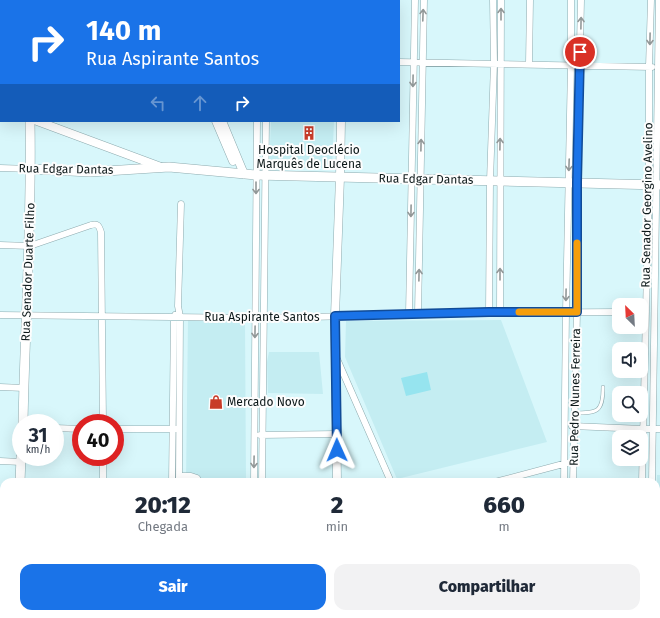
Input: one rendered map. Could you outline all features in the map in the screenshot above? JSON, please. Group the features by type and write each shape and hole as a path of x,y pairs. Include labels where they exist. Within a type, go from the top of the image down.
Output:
{"main road":[{"name":"Rua Senador Duarte Filho","path":"24,414 30,246 30,122"},
{"name":"Rua Edgar Dantas","path":"31,169 90,172 161,167 261,175 655,184"},
{"path":"20,478 21,466"}],"street":[{"path":"416,0 414,62 418,314"},
{"path":"408,314 424,0"},
{"path":"494,0 498,63 495,181 500,313"},
{"path":"489,312 501,0"},
{"path":"529,64 530,0"},
{"name":"Rua Pedro Nunes Ferreira","path":"571,0 573,182 577,312 573,478"},
{"name":"Rua Pedro Nunes Ferreira","path":"564,478 566,312 580,65 581,0"},
{"name":"Rua Senador Georgino Avelino","path":"651,0 649,67 655,184 657,312 657,429 652,478"},
{"name":"Rua Senador Georgino Avelino","path":"644,298 655,184 659,67 659,0"},
{"path":"400,62 659,67"},
{"path":"40,122 161,167"},
{"path":"216,122 241,174"},
{"path":"222,122 241,174"},
{"path":"257,122 265,229 262,478"},
{"path":"254,478 256,229 266,122"},
{"path":"337,478 335,316 341,122"},
{"name":"Rua Edgar Dantas","path":"0,168 31,169"},
{"path":"172,478 176,429 177,317 181,204"},
{"path":"0,245 30,246 96,224 98,225 101,232 103,414"},
{"path":"256,229 265,229"},
{"path":"256,289 264,289"},
{"name":"Rua Aspirante Santos","path":"0,315 264,318 489,312 612,312"},
{"name":"Rua Senador Georgino Avelino","path":"642,478 643,334"},
{"path":"336,357 389,478"},
{"path":"0,387 24,388"},
{"path":"564,426 657,429"},
{"path":"124,429 176,429"},
{"path":"176,429 179,478"},
{"path":"254,435 337,434"},
{"path":"0,461 12,460"},
{"path":"510,478 573,462"},
{"path":"103,466 103,478"},
{"path":"183,478 191,476 197,478"}],"lane":[{"path":"574,413 590,413 598,409 602,402 603,387"}],"shaded area":[{"path":"271,122 334,122 332,168 269,168"},
{"name":"Mercado Novo","path":"227,319 245,322 246,478 186,478 188,320"},
{"path":"501,320 547,442 397,478 345,357 346,321"},
{"path":"269,352 319,352 323,394 268,393 267,362"},
{"path":"427,372 431,390 406,396 401,378"}],"slow traffic":[{"path":"519,312 577,312 577,243"}],"place":[{"name":"Hospital Deoclécio Marquês de Lucena","path":"309,133"},
{"name":"Mercado Novo","path":"216,402"}],"route":[{"path":"337,450 335,316 489,312 577,312 577,182 580,52"}]}
